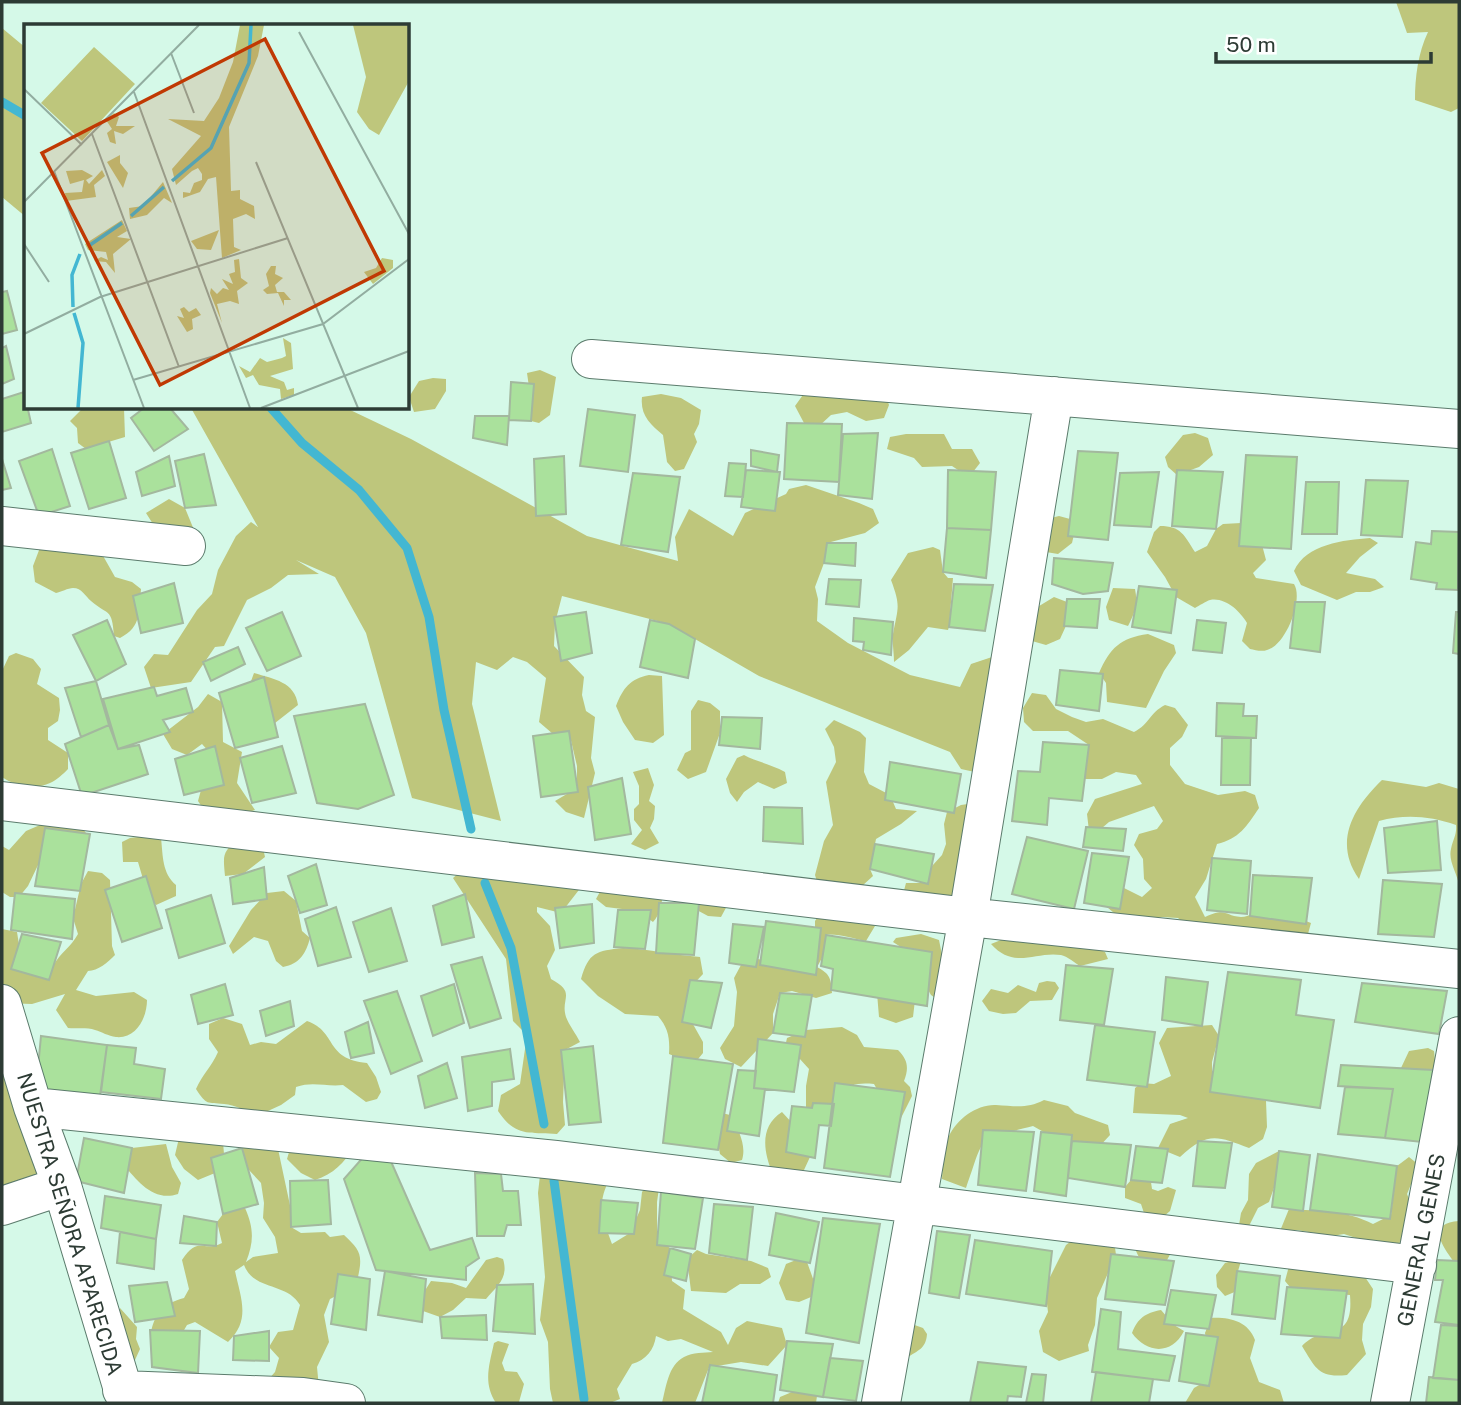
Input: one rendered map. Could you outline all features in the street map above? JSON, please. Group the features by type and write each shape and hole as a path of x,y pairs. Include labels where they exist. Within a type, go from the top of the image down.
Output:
{"street":[{"path":"590,359 1459,429"},
{"path":"881,1403 968,917 1054,396"},
{"path":"2,526 186,546"},
{"path":"2,801 968,917 1459,970"},
{"name":"NUESTRA SEÑORA APARECIDA","path":"2,1004 33,1107 62,1186 125,1397"},
{"name":"GENERAL GENES","path":"1391,1403 1459,1036"},
{"path":"33,1107 556,1160 1417,1265"},
{"path":"2,1206 62,1186"},
{"path":"125,1397 303,1396 346,1403"}],"green space":[{"path":"1396,2 1459,2 1459,108 1451,112 1415,100 1418,65 1428,32 1407,33"},
{"path":"2,28 24,46 24,215 2,197"},
{"path":"540,370 556,377 550,415 539,423 531,421 523,409 529,387 527,373"},
{"path":"446,379 446,391 435,409 414,412 410,395 419,381"},
{"path":"884,390 889,405 884,418 866,421 847,412 831,415 818,427 804,423 795,406 805,392"},
{"path":"661,394 681,398 701,410 694,434 697,442 684,469 675,471 667,462 663,435 644,414 642,397"},
{"path":"81,410 124,410 125,437 105,443 90,452 78,443 77,428 70,421"},
{"path":"192,410 350,410 411,439 587,536 678,561 675,537 689,509 733,536 745,513 786,494 789,489 806,485 859,503 873,509 879,523 865,533 827,543 824,563 815,587 818,599 817,621 848,643 910,675 960,687 971,664 992,657 984,774 961,769 950,752 759,676 669,624 562,596 555,623 554,646 584,677 582,695 586,711 595,717 591,758 595,773 584,818 566,812 555,801 577,788 577,766 569,732 553,734 539,722 546,678 527,662 513,657 497,670 476,662 472,704 501,821 412,798 366,633 335,577 296,560 319,574 288,575 271,588 247,600 224,646 215,647 191,682 151,688 144,667 154,654 168,655 197,610 212,594 218,570 236,536 251,522 258,527"},
{"path":"1195,433 1208,438 1213,455 1199,467 1177,475 1168,467 1165,457 1183,435"},
{"path":"906,434 944,434 952,449 972,449 980,463 973,472 958,470 952,466 922,467 914,458 887,449 890,437"},
{"path":"169,499 185,508 194,530 158,532 146,513"},
{"path":"1059,516 1070,519 1076,526 1072,543 1058,554 1046,552 1051,518"},
{"path":"1241,523 1261,541 1266,560 1253,573 1256,578 1294,584 1296,591 1295,611 1286,632 1274,647 1265,651 1250,649 1242,641 1247,623 1226,603 1210,600 1195,608 1176,597 1147,552 1154,532 1160,526 1177,530 1185,536 1195,552 1207,546 1216,529 1223,524"},
{"path":"1370,538 1378,543 1346,573 1375,579 1384,587 1370,592 1356,592 1337,600 1301,585 1294,571 1307,555 1338,542"},
{"path":"41,545 102,554 115,577 132,582 141,589 138,617 132,629 120,638 114,636 108,613 81,591 73,588 56,593 35,582 33,566"},
{"path":"933,547 940,550 943,572 948,578 953,578 948,630 928,627 909,650 894,662 893,637 898,607 891,580 908,553"},
{"path":"1113,588 1135,589 1135,608 1128,626 1109,620 1106,607"},
{"path":"1054,597 1067,602 1070,617 1060,639 1046,645 1032,641 1026,614"},
{"path":"1148,634 1174,645 1176,653 1146,708 1107,702 1106,683 1099,673 1107,657 1117,646 1130,638"},
{"path":"16,653 33,659 41,669 37,684 59,698 58,721 48,728 48,740 68,753 68,769 44,785 25,786 2,777 2,671 9,656"},
{"path":"254,673 288,686 298,705 275,723 247,692"},
{"path":"649,675 662,676 664,735 653,743 635,740 616,706 628,685"},
{"path":"1032,693 1046,695 1056,709 1072,717 1086,722 1103,719 1134,732 1165,705 1175,708 1188,725 1182,737 1170,748 1170,765 1185,784 1218,795 1245,791 1255,795 1259,808 1237,835 1217,844 1206,879 1195,897 1205,917 1222,912 1241,917 1259,911 1294,916 1311,923 1306,941 1192,931 1178,918 1162,917 1128,925 1107,907 1113,897 1124,888 1142,897 1152,888 1144,879 1143,859 1134,845 1139,834 1157,829 1163,821 1154,806 1109,822 1095,834 1089,831 1087,814 1095,799 1142,784 1136,775 1116,772 1102,779 1082,779 1089,745 1068,731 1033,731 1024,722 1023,708"},
{"path":"208,694 222,702 223,742 242,752 237,783 255,810 240,815 208,816 198,801 211,754 202,744 187,755 172,749 163,734 198,707"},
{"path":"698,700 710,703 720,711 720,733 706,772 688,779 677,770 685,753 691,750 691,711"},
{"path":"834,720 860,732 866,738 864,772 869,784 890,795 896,809 917,811 876,839 870,869 873,876 862,886 819,888 815,875 824,841 833,825 826,782 836,762 834,747 825,729"},
{"path":"744,755 785,772 787,783 774,789 758,782 744,792 737,802 730,793 726,779 737,758"},
{"path":"648,768 654,785 649,801 655,806 650,828 659,843 645,850 631,844 642,830 634,820 634,809 639,804 639,786 633,772"},
{"path":"1382,780 1426,787 1439,783 1459,789 1459,885 1450,854 1456,825 1418,817 1379,821 1359,879 1351,865 1348,852 1350,826 1363,802"},
{"path":"975,803 966,891 948,902 902,898 906,883 924,883 932,866 942,855 946,844 944,824 947,812 961,805"},
{"path":"79,824 86,833 81,840 39,863 28,886 19,897 10,897 2,892 2,846 9,850 26,831 40,825"},
{"path":"146,836 161,838 166,870 176,885 176,896 156,905 148,896 138,862 123,862 122,842"},
{"path":"240,838 263,848 265,857 243,874 225,876 225,854"},
{"path":"467,866 582,886 561,913 537,907 537,912 550,926 555,950 547,966 551,979 566,992 566,1017 580,1042 565,1050 565,1125 557,1134 523,1132 510,1125 498,1111 501,1095 520,1084 527,1035 513,1021 506,959 453,878"},
{"path":"88,871 102,873 110,880 112,946 115,955 99,968 88,971 76,990 96,996 134,992 147,1000 145,1014 139,1026 123,1037 89,1029 68,1028 56,1010 65,994 32,1004 2,1003 2,929 17,932 20,951 40,967 53,966 78,934 73,918 81,884"},
{"path":"602,888 662,890 658,915 653,922 638,911 606,907 596,899"},
{"path":"284,891 296,901 302,931 310,938 301,957 283,967 276,961 268,941 254,937 233,954 229,946 251,910 267,893"},
{"path":"705,894 728,904 721,917 708,916 695,909"},
{"path":"821,912 868,921 875,926 866,941 826,935 822,958 817,967 829,977 832,993 816,998 792,991 780,993 773,1014 773,1033 741,1067 725,1059 720,1048 734,1026 737,992 734,978 741,965 754,958 775,963 815,930 815,921"},
{"path":"921,934 939,940 943,960 942,1003 931,995 907,951 893,942 896,938"},
{"path":"1001,940 1092,947 1105,952 1108,959 1080,966 1061,955 1016,958 1000,952 991,944"},
{"path":"623,948 700,957 703,974 689,989 685,1010 703,1042 703,1053 694,1064 669,1054 668,1033 658,1016 625,1014 598,996 581,979 587,963 595,954"},
{"path":"1055,982 1059,988 1052,1000 1030,1001 1016,1013 989,1011 982,1001 991,989 1008,993 1018,985 1036,992 1039,983"},
{"path":"877,993 915,1000 913,1017 896,1023 879,1017"},
{"path":"223,1018 242,1024 250,1045 261,1042 276,1044 307,1021 317,1026 344,1056 367,1063 381,1092 377,1099 366,1102 343,1085 302,1085 296,1087 295,1095 281,1105 257,1116 232,1106 208,1102 196,1089 218,1052 209,1039 209,1024"},
{"path":"1212,1025 1219,1036 1212,1062 1212,1081 1266,1101 1267,1127 1263,1139 1249,1148 1213,1138 1198,1143 1180,1157 1158,1148 1170,1124 1188,1118 1180,1115 1133,1113 1135,1088 1142,1083 1154,1084 1171,1076 1159,1043 1167,1028"},
{"path":"842,1027 857,1035 864,1047 898,1050 904,1057 907,1072 904,1081 910,1087 912,1096 900,1120 888,1123 883,1100 874,1084 850,1086 825,1113 806,1108 809,1069 785,1047 787,1038 806,1030"},
{"path":"1428,1048 1434,1051 1435,1060 1431,1078 1414,1076 1401,1068 1409,1051"},
{"path":"2,1059 44,1174 2,1189"},
{"path":"1044,1100 1068,1106 1075,1113 1108,1125 1110,1135 1098,1148 1056,1139 1033,1126 1000,1134 980,1148 966,1188 942,1179 944,1152 949,1136 968,1114 989,1105 1026,1106"},
{"path":"782,1112 793,1124 810,1157 804,1170 793,1178 772,1172 765,1147 770,1124"},
{"path":"722,1113 734,1116 742,1143 742,1160 731,1163 720,1154 717,1138"},
{"path":"179,1138 223,1142 224,1154 215,1173 198,1180 184,1169 175,1155"},
{"path":"261,1138 278,1149 291,1210 291,1227 301,1233 325,1232 330,1237 344,1235 359,1253 358,1277 348,1279 340,1294 330,1299 324,1315 329,1342 317,1367 319,1388 259,1390 275,1372 279,1358 269,1347 278,1332 293,1330 300,1305 287,1293 255,1279 244,1265 235,1271 242,1317 240,1326 228,1342 195,1322 187,1325 180,1337 151,1333 161,1310 184,1298 189,1289 182,1260 197,1246 215,1246 222,1243 217,1222 223,1214 245,1208 252,1235 246,1262 253,1257 278,1253 275,1237 263,1218 261,1183 248,1169 242,1148"},
{"path":"292,1142 355,1147 338,1167 315,1180 301,1173 287,1159"},
{"path":"166,1144 172,1167 181,1183 178,1194 169,1196 147,1189 124,1165 132,1148"},
{"path":"1279,1151 1283,1162 1269,1202 1258,1208 1249,1226 1239,1225 1241,1213 1248,1200 1249,1174 1256,1163"},
{"path":"1409,1157 1419,1165 1407,1194 1409,1221 1397,1247 1377,1245 1344,1234 1332,1236 1297,1230 1280,1231 1289,1209 1342,1214 1373,1224 1391,1215 1397,1166"},
{"path":"540,1175 610,1178 603,1196 602,1211 612,1244 630,1233 640,1210 642,1192 652,1179 660,1181 657,1239 670,1248 672,1281 685,1290 683,1309 721,1332 728,1345 736,1328 747,1321 782,1328 787,1345 768,1366 741,1362 710,1365 695,1403 662,1403 668,1377 674,1365 691,1354 713,1352 681,1339 668,1341 656,1336 649,1354 632,1364 617,1389 620,1399 610,1403 553,1403 548,1342 540,1320 545,1277 538,1193"},
{"path":"1145,1176 1151,1182 1152,1189 1158,1191 1168,1187 1176,1190 1170,1211 1163,1217 1144,1213 1141,1204 1125,1198 1125,1187 1131,1180"},
{"path":"1459,1221 1459,1270 1439,1234 1447,1223"},
{"path":"1090,1227 1114,1240 1116,1255 1097,1298 1089,1351 1059,1361 1043,1352 1039,1331 1048,1312 1045,1287 1066,1245"},
{"path":"1139,1241 1173,1249 1167,1260 1156,1259 1143,1266 1136,1251"},
{"path":"697,1250 706,1254 751,1261 768,1268 771,1277 760,1284 740,1284 726,1293 691,1291 687,1259"},
{"path":"497,1257 503,1259 503,1277 486,1299 466,1298 440,1317 423,1311 424,1292 431,1281 452,1283 466,1288 486,1260"},
{"path":"796,1260 807,1262 816,1287 811,1297 799,1302 786,1300 779,1283 786,1264"},
{"path":"1241,1261 1236,1278 1239,1282 1235,1288 1237,1291 1225,1296 1217,1287 1216,1275 1225,1263"},
{"path":"1289,1266 1361,1271 1373,1289 1371,1307 1363,1324 1362,1340 1366,1354 1347,1375 1330,1375 1319,1370 1302,1346 1311,1339 1343,1326 1350,1310 1350,1295 1294,1292 1285,1281"},
{"path":"120,1308 137,1327 136,1339 140,1349 135,1360 115,1359 111,1346"},
{"path":"1161,1310 1174,1325 1184,1331 1179,1339 1166,1348 1152,1348 1132,1333 1143,1317"},
{"path":"1211,1318 1224,1318 1248,1328 1255,1340 1250,1358 1259,1382 1280,1390 1284,1403 1185,1403 1194,1388 1208,1380 1212,1372 1205,1333"},
{"path":"909,1323 923,1328 927,1334 923,1346 907,1358"},
{"path":"498,1341 509,1344 502,1363 505,1371 517,1372 524,1384 519,1402 496,1403 492,1396 488,1381 489,1367 494,1343"},
{"path":"792,1392 817,1396 816,1403 778,1403 780,1397"}],"building":[{"path":"7,291 17,330 2,334 2,292"},
{"path":"6,346 14,379 2,384 2,348"},
{"path":"511,382 534,384 531,421 509,420"},
{"path":"24,392 24,410 28,410 31,423 2,432 2,399"},
{"path":"588,409 635,415 628,472 580,466"},
{"path":"141,410 172,410 188,429 154,451 131,418"},
{"path":"475,416 509,416 507,445 473,438"},
{"path":"787,423 842,424 839,482 784,479"},
{"path":"878,433 872,499 838,495 843,434"},
{"path":"109,441 126,498 89,509 71,453"},
{"path":"52,449 70,506 39,516 19,461"},
{"path":"751,450 779,455 777,472 751,466"},
{"path":"1078,451 1118,453 1108,540 1068,536"},
{"path":"204,454 216,505 185,508 175,461"},
{"path":"1246,455 1297,457 1291,549 1239,546"},
{"path":"169,456 175,486 142,496 136,472"},
{"path":"564,456 566,514 536,516 534,459"},
{"path":"2,459 11,488 2,490"},
{"path":"729,463 746,464 743,497 725,496"},
{"path":"746,470 780,472 775,511 741,507"},
{"path":"948,470 996,472 991,530 947,528"},
{"path":"1177,470 1223,472 1216,529 1172,526"},
{"path":"1159,472 1151,527 1114,525 1120,473"},
{"path":"633,473 680,477 668,552 621,545"},
{"path":"1366,480 1408,481 1402,537 1361,535"},
{"path":"1306,482 1339,482 1337,534 1302,534"},
{"path":"947,528 991,530 986,578 943,572"},
{"path":"1432,531 1459,532 1458,590 1436,589 1437,583 1411,579 1416,542 1431,544"},
{"path":"827,543 856,543 855,566 824,563"},
{"path":"1054,558 1113,563 1108,591 1083,594 1052,584"},
{"path":"829,579 861,580 859,607 826,604"},
{"path":"174,583 183,623 141,633 133,596"},
{"path":"954,584 993,585 985,631 949,627"},
{"path":"1139,586 1177,590 1171,633 1132,627"},
{"path":"1067,599 1100,599 1097,628 1064,626"},
{"path":"1295,602 1325,602 1320,652 1290,648"},
{"path":"282,612 301,656 267,671 246,628"},
{"path":"586,612 592,653 561,661 554,617"},
{"path":"1456,612 1459,612 1459,654 1453,653"},
{"path":"854,618 893,622 891,655 863,650 864,642 853,641"},
{"path":"107,620 126,664 96,681 73,635"},
{"path":"650,620 669,624 695,639 688,678 640,667"},
{"path":"1197,620 1226,623 1222,653 1193,650"},
{"path":"238,647 245,664 211,681 203,662"},
{"path":"1060,670 1103,674 1099,711 1056,705"},
{"path":"264,677 278,737 235,748 219,693"},
{"path":"96,681 109,725 81,737 65,688"},
{"path":"154,687 157,696 186,688 193,712 163,720 170,732 118,749 103,699"},
{"path":"1217,703 1244,704 1243,716 1257,716 1256,738 1216,736"},
{"path":"365,704 394,795 358,809 317,803 294,716"},
{"path":"722,717 762,718 760,749 719,745"},
{"path":"109,725 118,749 139,745 148,774 82,796 65,744"},
{"path":"569,731 578,792 541,797 533,736"},
{"path":"1222,738 1251,738 1250,785 1221,785"},
{"path":"1043,742 1089,745 1082,801 1049,798 1047,825 1012,821 1018,771 1040,772"},
{"path":"215,746 224,785 184,795 175,759"},
{"path":"282,746 296,793 252,803 240,758"},
{"path":"890,762 961,774 954,813 885,800"},
{"path":"622,778 631,834 595,840 588,787"},
{"path":"764,807 802,808 803,844 763,841"},
{"path":"1437,821 1441,870 1388,873 1384,828"},
{"path":"1086,827 1126,829 1123,851 1083,847"},
{"path":"45,828 90,834 80,891 35,886"},
{"path":"1027,837 1088,851 1074,909 1012,894"},
{"path":"875,844 934,854 928,884 870,869"},
{"path":"1092,853 1129,857 1120,909 1084,903"},
{"path":"1212,858 1251,861 1247,914 1207,910"},
{"path":"316,864 327,905 300,913 288,876"},
{"path":"264,867 267,899 233,904 230,878"},
{"path":"1253,875 1312,878 1306,924 1250,916"},
{"path":"146,876 162,928 122,942 105,890"},
{"path":"1383,880 1442,884 1434,937 1378,934"},
{"path":"15,893 75,899 72,939 11,930"},
{"path":"465,894 474,937 442,945 433,906"},
{"path":"211,895 225,943 179,958 166,910"},
{"path":"659,903 699,903 694,955 656,953"},
{"path":"592,904 594,943 560,948 555,908"},
{"path":"336,907 351,957 318,966 305,919"},
{"path":"391,908 407,961 369,972 353,922"},
{"path":"618,910 651,910 645,949 614,947"},
{"path":"766,921 821,928 816,975 760,965"},
{"path":"733,924 764,927 756,967 729,963"},
{"path":"22,934 61,942 49,980 11,969"},
{"path":"826,935 932,952 927,1006 831,990 833,969 821,966"},
{"path":"482,957 501,1018 470,1028 451,965"},
{"path":"1066,965 1113,969 1104,1025 1060,1020"},
{"path":"1228,972 1301,980 1296,1015 1334,1020 1320,1108 1210,1092"},
{"path":"1166,977 1208,982 1202,1026 1162,1020"},
{"path":"690,980 722,983 711,1028 682,1022"},
{"path":"1362,983 1447,991 1439,1034 1355,1022"},
{"path":"225,984 233,1015 198,1024 191,995"},
{"path":"454,984 464,1023 433,1036 421,996"},
{"path":"397,991 422,1061 391,1074 364,1001"},
{"path":"780,993 812,995 805,1037 773,1033"},
{"path":"290,1001 294,1026 266,1036 260,1011"},
{"path":"368,1022 374,1053 351,1058 345,1032"},
{"path":"1095,1025 1155,1032 1147,1087 1087,1080"},
{"path":"41,1036 107,1045 100,1096 36,1089"},
{"path":"758,1039 801,1045 794,1092 754,1088"},
{"path":"107,1045 136,1048 134,1064 165,1069 161,1099 101,1092"},
{"path":"593,1046 601,1122 569,1125 561,1050"},
{"path":"510,1049 514,1079 492,1082 492,1106 468,1111 462,1057"},
{"path":"673,1056 733,1064 718,1150 663,1143"},
{"path":"447,1063 457,1098 425,1108 418,1076"},
{"path":"1341,1065 1433,1070 1422,1142 1385,1138 1393,1089 1338,1086"},
{"path":"738,1070 756,1071 754,1088 765,1089 759,1136 727,1131"},
{"path":"835,1083 905,1092 890,1177 824,1168"},
{"path":"1345,1087 1393,1089 1385,1138 1338,1134"},
{"path":"813,1103 834,1104 831,1126 819,1125 815,1158 786,1152 792,1106 812,1108"},
{"path":"983,1130 1034,1132 1026,1191 978,1185"},
{"path":"1041,1132 1072,1135 1066,1196 1034,1191"},
{"path":"84,1138 132,1148 124,1193 76,1181"},
{"path":"1072,1141 1131,1145 1125,1187 1068,1178"},
{"path":"1198,1141 1232,1143 1225,1188 1193,1186"},
{"path":"1136,1146 1168,1149 1162,1183 1131,1180"},
{"path":"242,1148 258,1204 223,1214 211,1158"},
{"path":"1279,1151 1310,1155 1303,1211 1272,1207"},
{"path":"366,1154 389,1157 430,1250 472,1238 479,1258 466,1267 466,1280 376,1270 344,1179"},
{"path":"1318,1154 1397,1166 1390,1219 1310,1210"},
{"path":"475,1173 501,1174 503,1191 518,1191 521,1225 507,1225 504,1236 477,1236"},
{"path":"328,1180 331,1224 291,1227 290,1181"},
{"path":"661,1192 703,1198 695,1249 657,1245"},
{"path":"105,1196 161,1205 156,1239 101,1228"},
{"path":"601,1200 638,1203 634,1234 599,1233"},
{"path":"714,1204 753,1207 747,1260 709,1253"},
{"path":"776,1213 819,1222 810,1263 769,1255"},
{"path":"184,1216 217,1222 216,1246 180,1243"},
{"path":"823,1218 880,1224 859,1343 806,1333"},
{"path":"937,1231 970,1235 959,1298 929,1293"},
{"path":"120,1232 156,1239 154,1269 117,1263"},
{"path":"975,1240 1052,1251 1046,1306 966,1294"},
{"path":"670,1248 691,1254 686,1281 664,1275"},
{"path":"1111,1254 1174,1261 1165,1305 1105,1299"},
{"path":"1437,1260 1459,1261 1459,1325 1435,1322 1443,1280 1435,1280"},
{"path":"385,1271 426,1279 422,1322 378,1315"},
{"path":"1237,1271 1280,1276 1275,1319 1232,1314"},
{"path":"338,1274 370,1279 366,1330 331,1324"},
{"path":"167,1282 175,1316 135,1322 129,1286"},
{"path":"533,1284 535,1334 493,1331 497,1285"},
{"path":"1287,1287 1347,1291 1340,1338 1281,1334"},
{"path":"1171,1290 1216,1295 1209,1329 1164,1324"},
{"path":"1101,1309 1121,1312 1118,1349 1175,1356 1169,1381 1092,1372"},
{"path":"486,1315 487,1340 442,1338 440,1317"},
{"path":"1441,1325 1459,1326 1459,1380 1433,1378"},
{"path":"150,1330 200,1331 198,1373 152,1367"},
{"path":"269,1331 269,1361 233,1360 234,1336"},
{"path":"1186,1333 1218,1337 1209,1386 1179,1381"},
{"path":"787,1341 833,1344 823,1397 780,1390"},
{"path":"830,1358 863,1361 856,1401 823,1397"},
{"path":"978,1362 1026,1367 1021,1397 1008,1396 1007,1403 970,1403"},
{"path":"710,1365 777,1375 773,1403 702,1403"},
{"path":"1096,1372 1153,1379 1149,1403 1091,1403"},
{"path":"1032,1374 1046,1375 1043,1403 1026,1403"},
{"path":"1429,1377 1459,1380 1459,1403 1426,1403"}],"waterway":[{"path":"2,102 24,115"},
{"path":"273,410 302,443 359,490 407,548 429,617 444,710 471,829"},
{"path":"485,883 511,948 544,1124"},
{"path":"554,1181 584,1399"}]}
